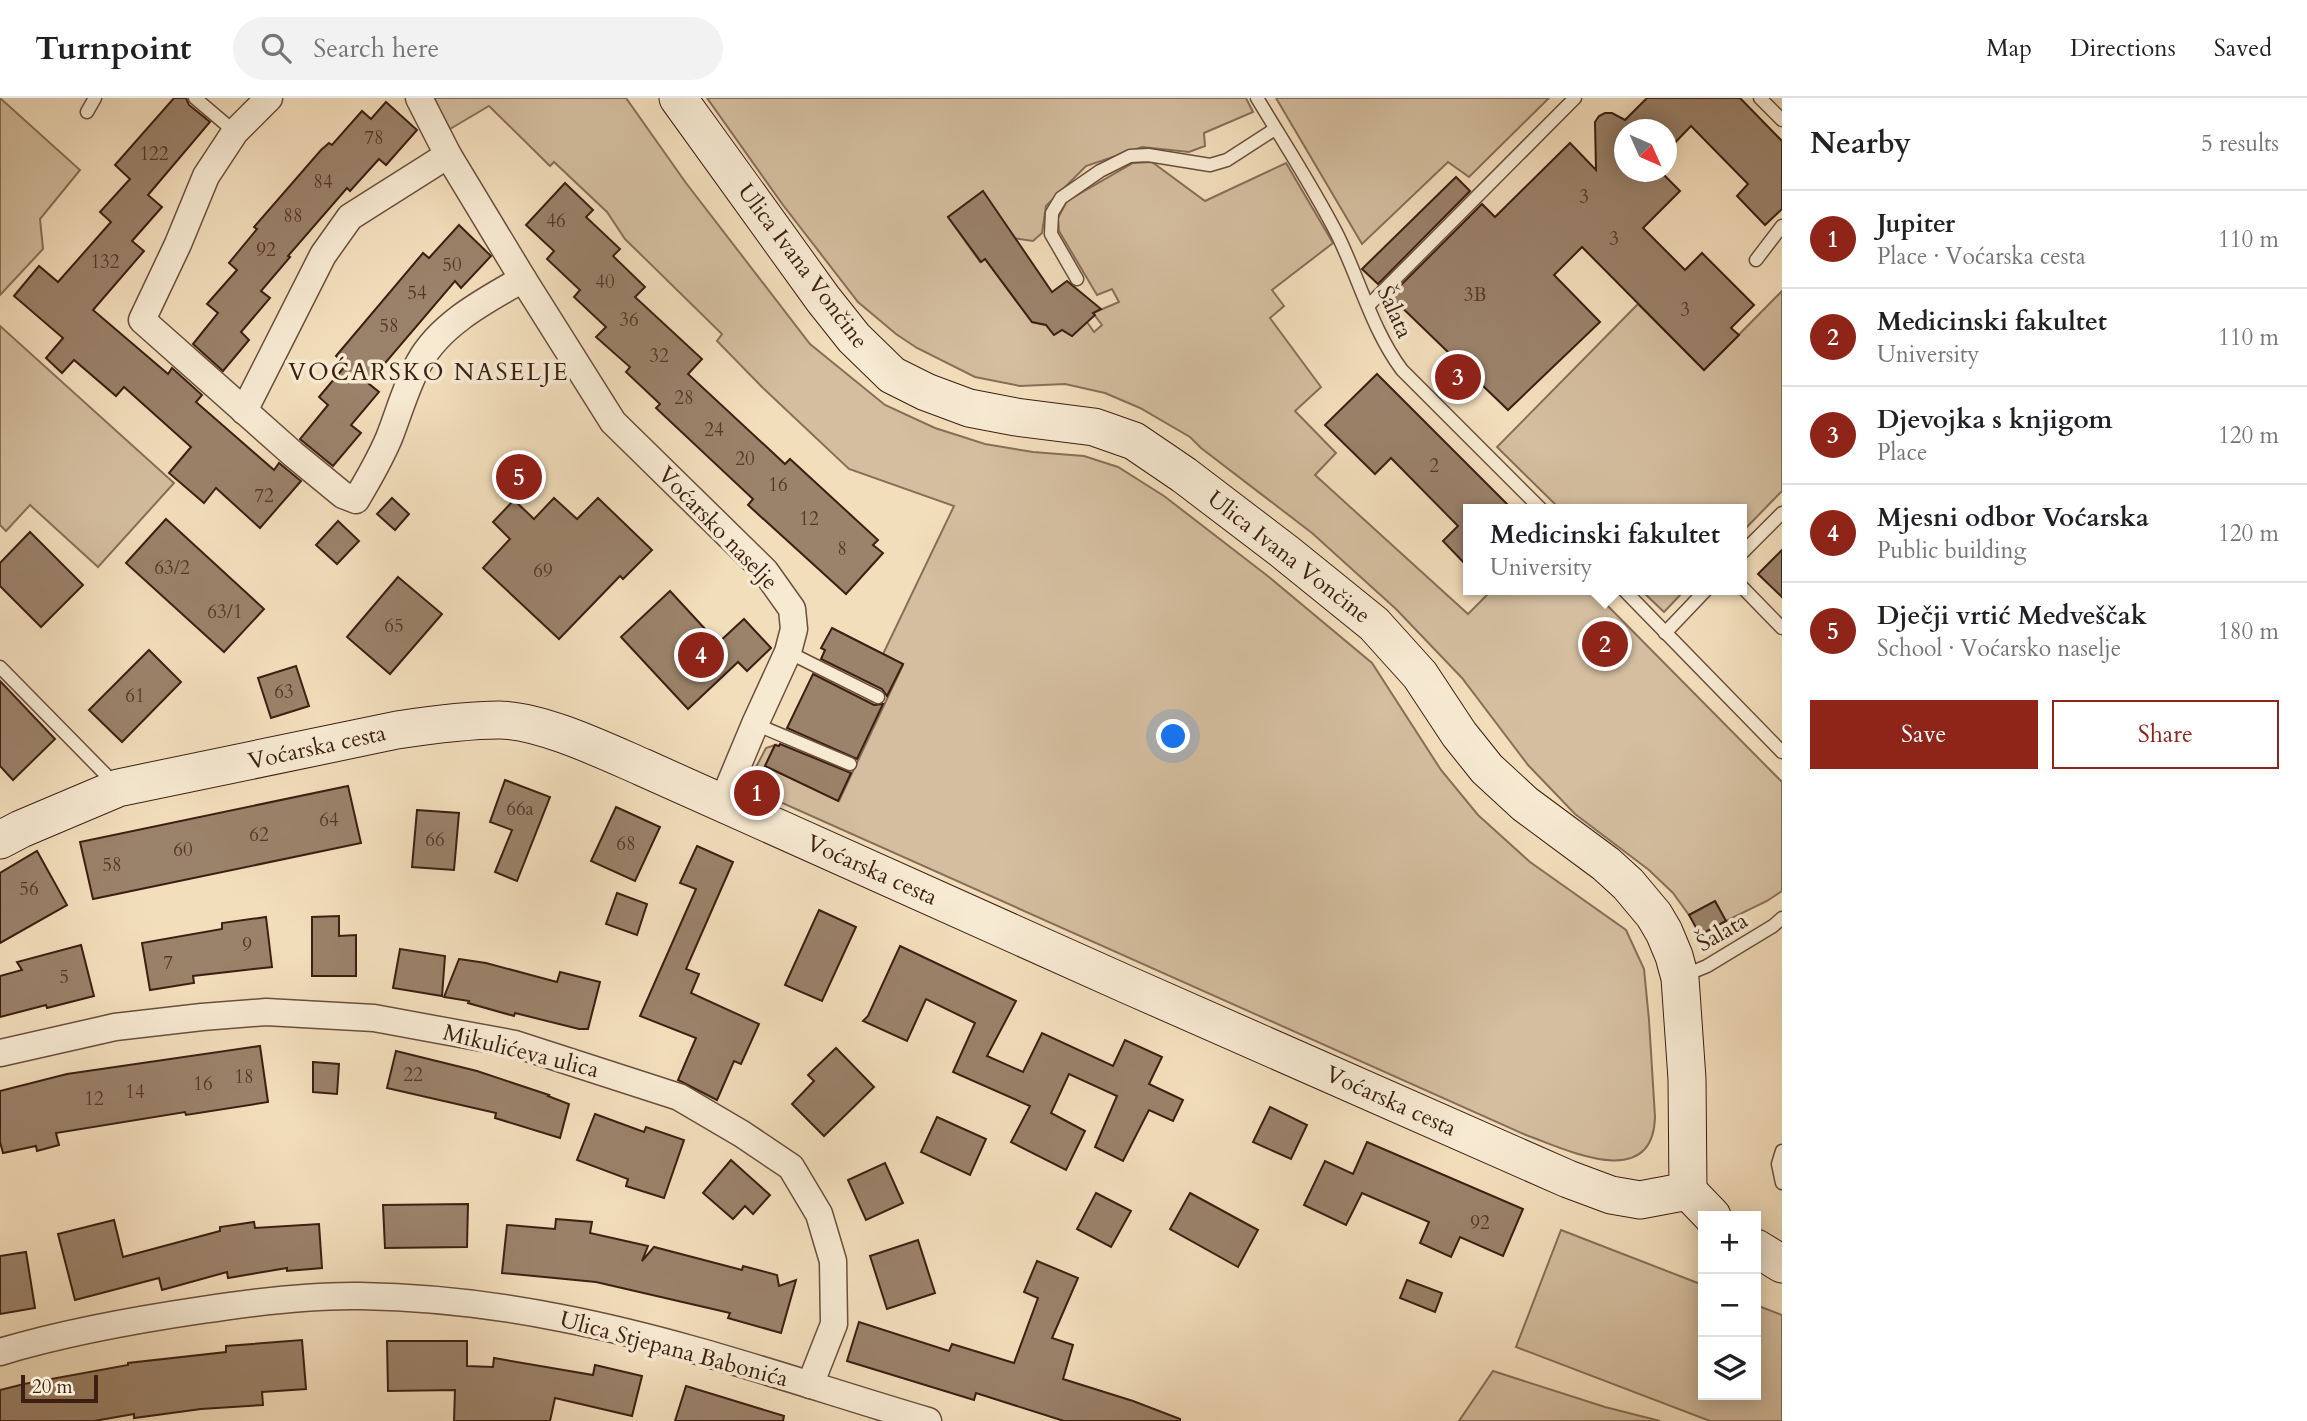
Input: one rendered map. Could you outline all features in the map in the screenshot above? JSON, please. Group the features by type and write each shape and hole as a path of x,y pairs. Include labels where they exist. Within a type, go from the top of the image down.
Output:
{"street":[{"path":"269,98 235,132 206,176 142,320 343,495 356,500 388,440 419,362 440,335 482,302 523,279"},
{"name":"Voćarsko naselje","path":"419,98 448,155 613,422 765,571 792,609 794,629 788,652 722,803"},
{"name":"Ulica Ivana Vončine","path":"678,98 823,299 854,338 892,375 926,392 969,408 1094,427 1134,441 1184,475 1374,624 1420,675 1459,734 1500,783 1628,884 1654,915 1664,932 1680,978 1700,1204"},
{"path":"244,411 323,255 350,217 448,155"},
{"name":"Voćarska cesta","path":"0,840 118,788 397,730 500,720 548,730 587,743 1568,1179 1611,1195 1700,1204"},
{"name":"Mikulićeva ulica","path":"0,1053 115,1027 202,1017 266,1012 374,1018 515,1044 679,1097 791,1167 819,1214 833,1261 834,1324 810,1385"},
{"path":"1761,1251 1782,1264"},
{"name":"Ulica Stjepana Babonića","path":"0,1352 66,1334 151,1317 260,1302 359,1296 440,1302 559,1317 651,1338 928,1421"}],"lane":[{"path":"87,112 94,98"},
{"path":"195,98 235,132"},
{"name":"Šalata","path":"1257,98 1337,234 1382,341 1402,370 1536,504"},
{"path":"1368,305 1575,98"},
{"path":"1760,98 1782,120"},
{"path":"1077,279 1051,234 1052,213 1061,198 1100,171 1130,156 1148,155 1210,165 1227,160 1275,129"},
{"path":"1756,260 1782,226"},
{"path":"1747,547 1782,513"},
{"path":"1747,593 1782,628"},
{"path":"1629,595 1782,752"},
{"path":"1665,633 1701,595"},
{"path":"788,652 878,697"},
{"path":"0,667 118,788"},
{"path":"755,724 850,764"},
{"name":"Šalata","path":"1680,978 1707,966 1782,918"},
{"path":"1782,1151 1778,1164 1782,1183"}],"shaded area":[{"path":"0,98 80,170 40,219 43,249 0,295"},
{"path":"431,98 626,98 686,183 810,344 885,405 935,428 985,444 1033,452 1084,456 1118,467 1164,496 1269,577 1372,663 1441,770 1478,815 1530,862 1626,930 1644,969 1655,1117 1650,1140 1639,1154 1624,1160 1604,1160 1562,1149 1526,1135 751,789 755,769 766,748 775,745 765,766 839,801 903,665 883,654 954,506 849,469 717,341 722,334 625,239 607,212 554,162 550,166 489,106 450,129"},
{"path":"707,98 1246,98 1253,112 1204,133 1205,146 1189,152 1142,147 1086,166 1046,206 1042,233 1033,241 1013,238 983,192 948,217 980,262 985,259 1032,322 1046,325 1054,335 1062,330 1072,336 1087,322 1094,332 1102,325 1093,313 1119,302 1112,289 1097,295 1059,231 1058,218 1067,201 1133,163 1152,162 1205,201 1286,163 1333,243 1272,290 1284,306 1270,318 1321,387 1295,411 1336,453 1315,475 1468,614 1487,595 1597,595 1782,782 1782,891 1726,921 1715,901 1689,915 1673,893 1649,870 1575,814 1528,765 1462,678 1396,609 1312,533 1190,437 1140,408 1105,393 1065,384 1020,386 975,377 917,348 858,302 783,205"},
{"path":"1276,98 1549,98 1469,177 1448,162 1362,244"},
{"path":"1782,291 1782,491 1747,527 1747,504 1555,504 1497,447 1638,304 1704,370"},
{"path":"0,326 174,483 98,567 30,505 6,531 0,525"},
{"path":"1646,595 1680,595 1664,612"},
{"path":"1561,1230 1698,1283 1698,1400 1761,1400 1761,1307 1782,1315 1782,1421 1710,1421 1516,1347"},
{"path":"1493,1371 1605,1407 1660,1421 1459,1421"}],"building":[{"path":"174,98 186,98 189,105 210,122 148,195 162,207 132,241 144,251 93,310 168,374 172,368 202,395 196,402 274,470 279,463 301,481 260,528 216,488 204,503 169,473 191,447 124,387 116,396 74,360 62,373 46,358 63,338 14,296 39,266 58,282 111,222 100,212 130,179 115,165"},
{"path":"1647,98 1740,98 1782,141 1782,209 1765,225 1737,196 1748,184 1691,126 1677,141 1677,119 1626,119"},
{"path":"386,102 417,130 386,165 379,159 350,191 347,188 288,256 290,257 261,291 270,298 241,332 249,340 223,371 193,344 218,313 207,304 237,270 229,263 257,229 254,227 321,150 329,143 332,145 362,111 371,119"},
{"path":"1612,113 1623,119 1614,119 1614,182 1671,182 1680,191 1643,228 1685,270 1702,253 1754,305 1731,328 1739,335 1704,370 1582,247 1554,275 1600,322 1508,410 1390,296 1482,204 1495,217 1570,143 1596,170 1595,122 1599,116"},
{"path":"1456,177 1470,191 1378,284 1362,269"},
{"path":"565,183 593,210 586,217 620,249 613,256 645,287 635,297 702,359 688,374 785,464 790,459 878,540 873,545 883,553 846,594 748,505 753,499 656,408 660,404 626,372 630,367 596,337 606,327 574,297 580,290 547,259 554,251 526,225"},
{"path":"983,191 1052,292 1067,281 1101,309 1093,313 1095,315 1072,336 1062,330 1054,335 1046,325 1032,322 985,259 981,262 948,217"},
{"path":"459,225 491,256 461,288 455,281 368,383 379,392 351,425 361,433 333,466 300,439 328,405 319,397 346,365 336,356 423,253 429,258"},
{"path":"1377,374 1507,504 1463,504 1463,562 1443,541 1458,526 1391,458 1375,474 1325,425"},
{"path":"392,498 409,514 395,530 377,514"},
{"path":"554,498 577,519 598,498 652,550 623,579 620,576 559,639 483,568 510,539 493,522 514,500 534,519"},
{"path":"166,519 264,609 224,652 126,563"},
{"path":"338,521 359,541 337,564 316,545"},
{"path":"30,532 83,585 41,627 0,586 0,563"},
{"path":"1782,550 1782,597 1758,574"},
{"path":"398,577 442,614 390,674 347,637"},
{"path":"670,591 718,643 744,619 771,648 747,671 738,662 688,709 621,637"},
{"path":"832,628 903,664 887,696 882,689 821,659 825,650 821,648"},
{"path":"149,650 181,682 122,742 89,710"},
{"path":"296,666 309,706 271,718 258,678"},
{"path":"813,674 874,705 883,704 857,759 787,728"},
{"path":"0,681 55,739 13,780 0,766"},
{"path":"780,744 851,773 838,801 765,766 775,745"},
{"path":"505,780 550,797 517,881 495,872 512,830 490,822"},
{"path":"348,786 361,843 93,899 80,842"},
{"path":"616,807 660,827 635,881 591,861"},
{"path":"417,810 459,813 454,870 412,867"},
{"path":"697,846 733,862 686,969 699,974 691,993 759,1024 741,1064 734,1061 717,1100 678,1080 696,1038 640,1016 696,889 680,883"},
{"path":"37,851 67,905 0,943 0,873"},
{"path":"617,893 647,904 637,935 606,924"},
{"path":"1715,901 1726,921 1700,935 1689,915"},
{"path":"819,910 856,927 822,1001 785,985"},
{"path":"339,916 339,936 356,935 356,976 312,976 312,917"},
{"path":"266,917 272,967 193,976 194,983 150,990 142,943 222,929 222,923"},
{"path":"81,945 94,996 0,1017 0,976 22,970 17,962"},
{"path":"900,946 1016,1001 987,1056 1023,1072 1042,1033 1113,1066 1125,1040 1162,1057 1149,1084 1183,1100 1173,1121 1149,1110 1123,1161 1095,1147 1117,1096 1069,1074 1051,1113 1085,1131 1066,1170 1011,1142 1030,1106 953,1072 975,1023 926,999 907,1041 863,1021 868,1016"},
{"path":"400,949 445,956 442,996 393,988"},
{"path":"459,959 486,963 557,982 560,972 600,982 588,1029 515,1013 514,1016 468,1003 469,1001 444,997"},
{"path":"260,1046 268,1102 186,1115 185,1112 56,1133 59,1145 37,1151 36,1146 3,1153 0,1142 0,1091 67,1074"},
{"path":"836,1048 874,1087 824,1136 792,1104 814,1081 808,1075"},
{"path":"396,1051 477,1071 569,1104 560,1138 495,1118 496,1113 387,1088"},
{"path":"313,1062 339,1064 337,1094 313,1092"},
{"path":"1270,1107 1307,1125 1291,1159 1253,1142"},
{"path":"595,1114 644,1132 646,1127 684,1140 664,1198 626,1186 628,1179 577,1160"},
{"path":"937,1117 986,1139 970,1175 921,1152"},
{"path":"1367,1142 1523,1209 1503,1256 1460,1237 1451,1257 1420,1243 1429,1222 1362,1193 1346,1225 1304,1205 1325,1161 1353,1174"},
{"path":"731,1160 770,1195 753,1214 745,1206 733,1219 703,1193"},
{"path":"885,1163 903,1203 866,1220 848,1180"},
{"path":"1096,1193 1131,1211 1111,1247 1077,1229"},
{"path":"1190,1193 1258,1230 1238,1267 1170,1229"},
{"path":"468,1204 467,1247 385,1248 383,1205"},
{"path":"556,1219 592,1222 590,1233 648,1246 642,1261 654,1247 742,1270 743,1266 777,1275 779,1286 796,1280 781,1333 728,1318 730,1313 596,1282 502,1273 507,1225 555,1229"},
{"path":"114,1220 123,1257 220,1231 220,1227 254,1222 255,1228 319,1224 322,1268 287,1271 287,1268 228,1278 227,1272 162,1290 159,1278 75,1300 58,1234"},
{"path":"918,1240 935,1293 887,1309 870,1256"},
{"path":"26,1252 35,1308 0,1314 0,1256"},
{"path":"1037,1261 1078,1278 1052,1338 1073,1345 1063,1379 1133,1401 1180,1421 1064,1421 976,1393 974,1400 847,1361 859,1322 949,1351 952,1344 1014,1363 1038,1298 1024,1292"},
{"path":"1407,1280 1442,1293 1435,1312 1400,1298"},
{"path":"302,1340 306,1389 262,1392 263,1405 201,1409 134,1418 134,1414 94,1421 0,1421 0,1390 128,1363 226,1352 226,1346"},
{"path":"387,1341 467,1341 467,1366 493,1367 494,1358 593,1375 595,1365 642,1376 632,1416 555,1398 550,1421 454,1421 455,1390 388,1391"},
{"path":"686,1386 784,1416 783,1421 675,1421"}],"place":[{"name":"Djevojka s knjigom","path":"1458,377"},
{"name":"Dječji vrtić Medveščak","path":"519,477"},
{"name":"Medicinski fakultet","path":"1605,644"},
{"name":"Mjesni odbor Voćarska","path":"701,655"},
{"name":"Jupiter","path":"757,793"}],"district":[{"name":"VOĆARSKO NASELJE","path":"429,372"}]}
